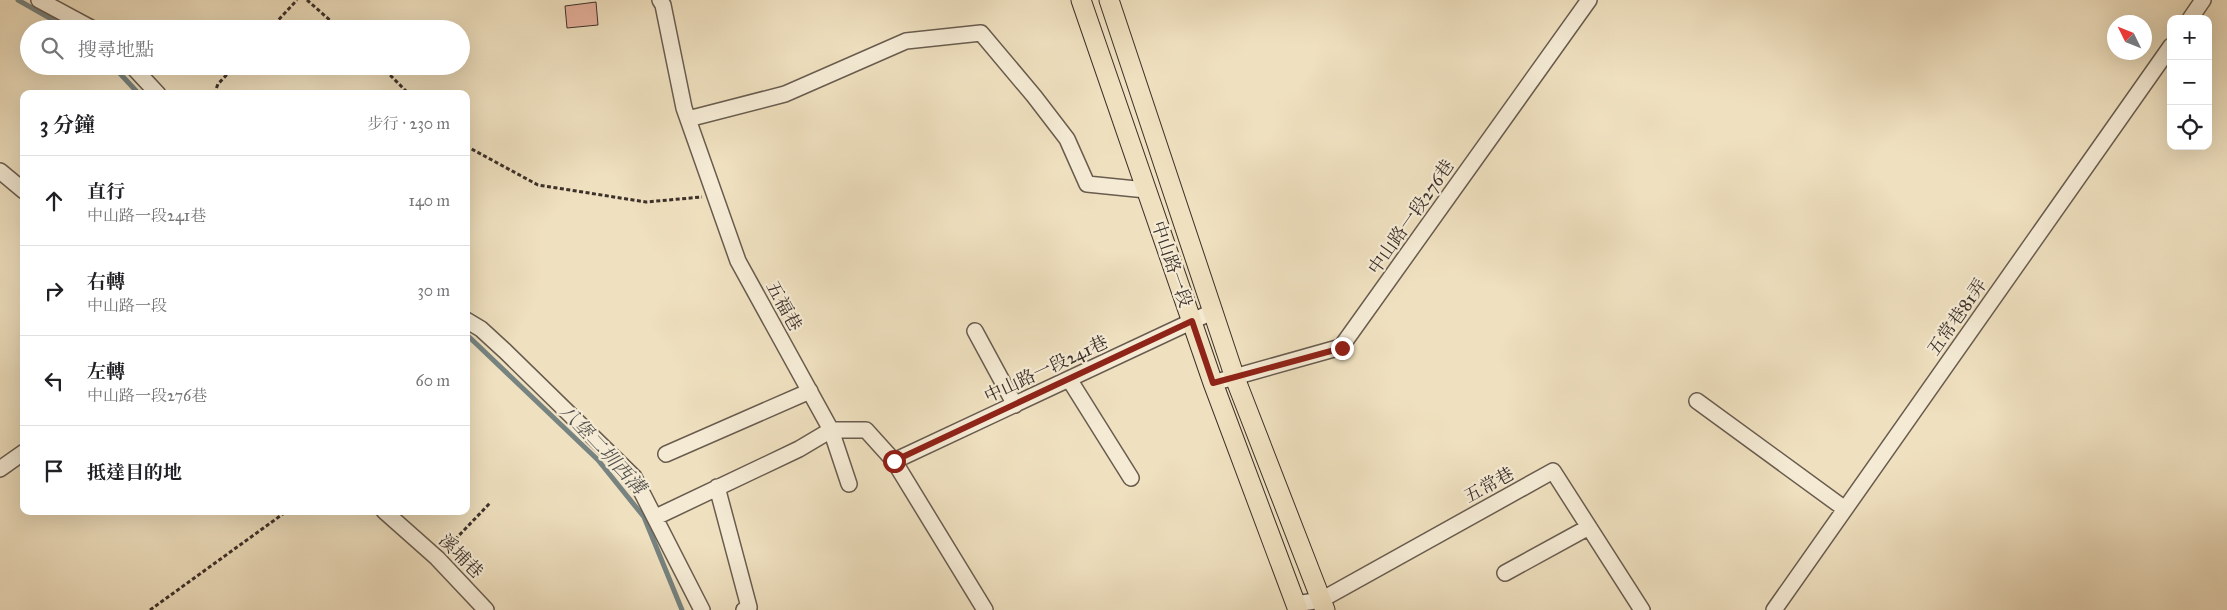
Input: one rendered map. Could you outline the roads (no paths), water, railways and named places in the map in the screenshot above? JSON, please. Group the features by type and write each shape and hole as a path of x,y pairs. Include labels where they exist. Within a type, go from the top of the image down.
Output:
{"main road":[{"name":"中山路一段","path":"1080,0 1213,383 1298,607"},
{"name":"中山路一段","path":"1109,0 1235,378 1323,605"}],"street":[{"path":"39,0 76,20"},
{"name":"中山路一段276巷","path":"1213,383 1342,348 1589,0"},
{"path":"2193,15 2203,0"},
{"name":"五福巷","path":"665,2 688,119 738,261 831,430 849,484"},
{"path":"688,119 785,94 906,41 981,33 1067,139 1087,184 1146,190"},
{"name":"五常巷81弄","path":"1774,610 2167,52"},
{"path":"140,75 154,90"},
{"path":"0,171 20,188"},
{"name":"中山路一段241巷","path":"894,461 1214,311"},
{"path":"470,322 481,329 505,350 634,477 702,610"},
{"path":"976,330 1015,405"},
{"path":"1069,380 1131,478"},
{"path":"666,454 810,391"},
{"path":"1697,401 1845,509"},
{"path":"656,517 799,449 831,430 866,430 894,461 985,610"},
{"path":"0,469 20,455"},
{"name":"五常巷","path":"1298,607 1323,605 1553,471 1642,610"},
{"path":"717,487 749,607 744,610"},
{"name":"溪埔巷","path":"389,515 437,558 485,610"},
{"path":"1505,573 1589,527"}],"waterway":[{"name":"八堡二圳西溝","path":"18,0 53,20"},
{"name":"八堡二圳西溝","path":"121,75 135,90"},
{"name":"八堡二圳西溝","path":"470,338 598,460 644,517 682,610"}]}
